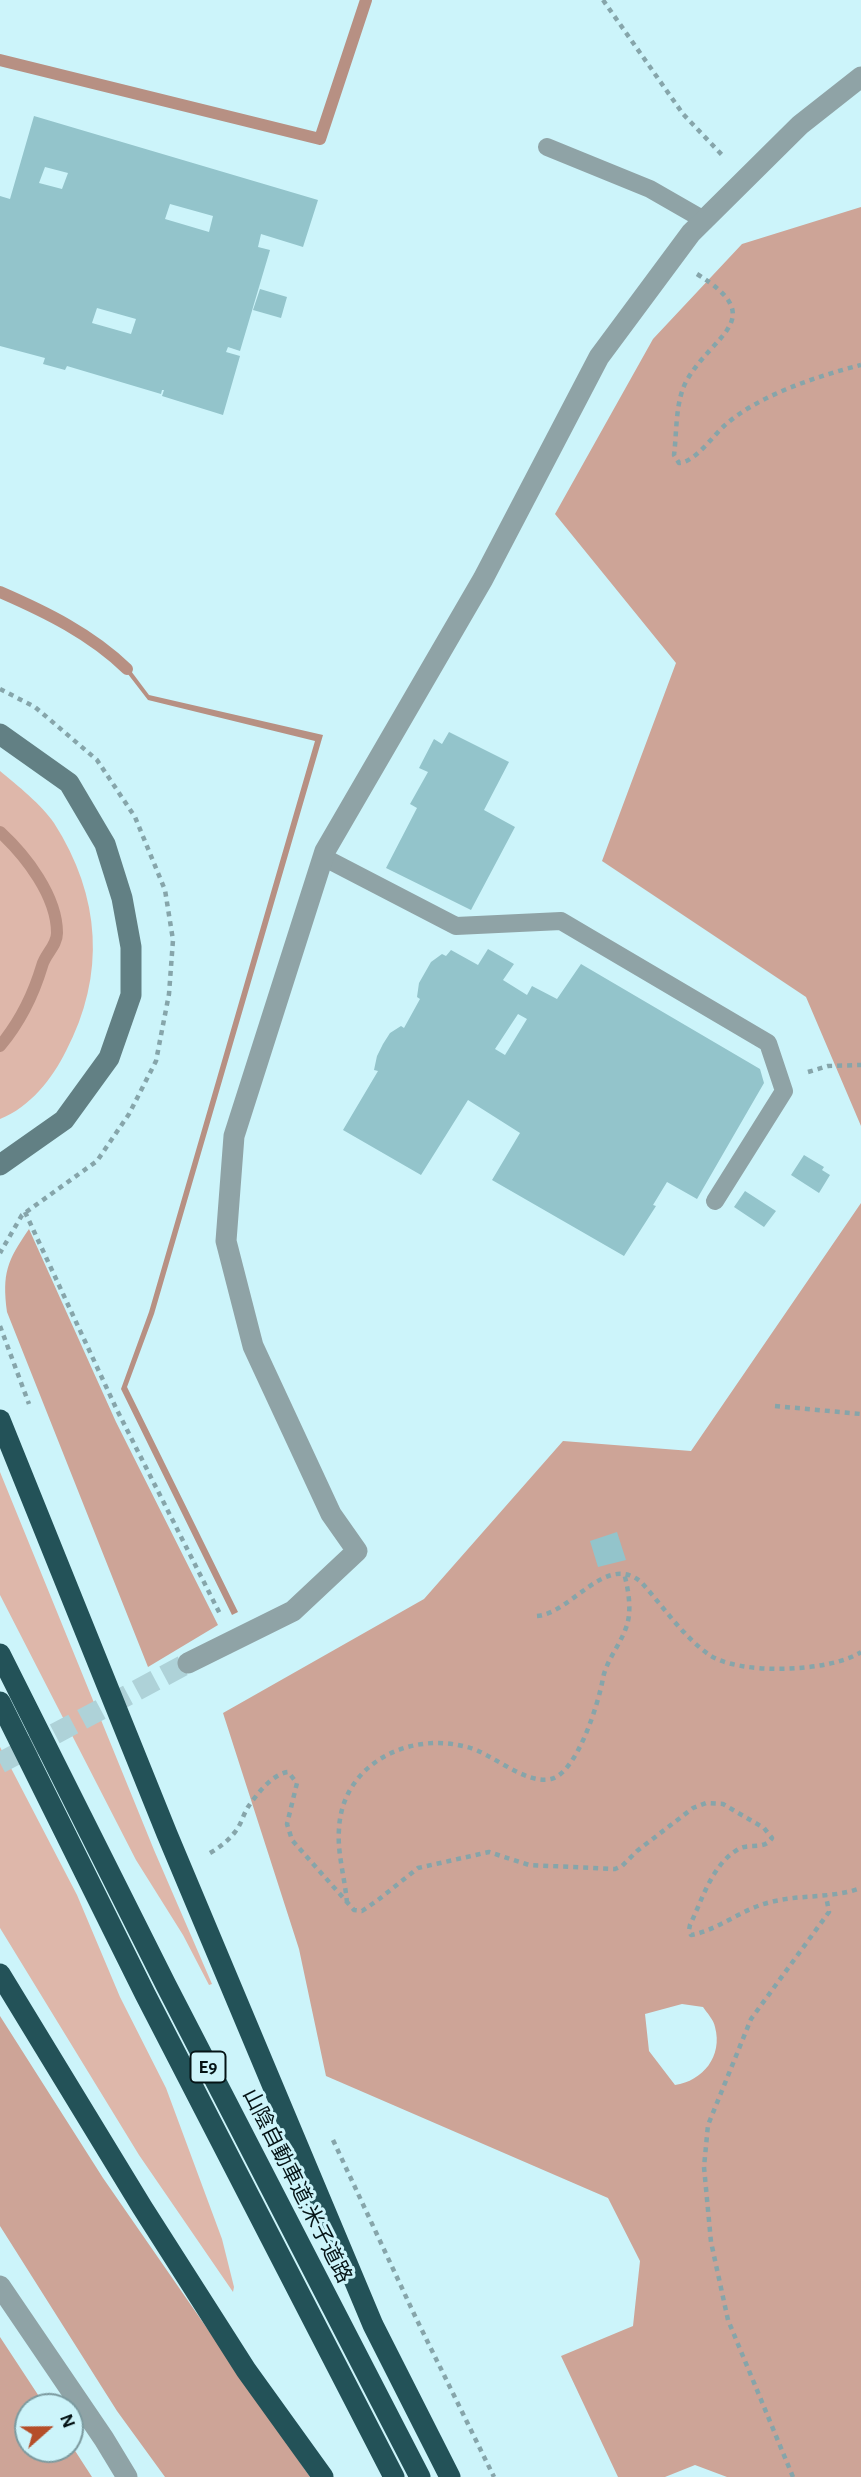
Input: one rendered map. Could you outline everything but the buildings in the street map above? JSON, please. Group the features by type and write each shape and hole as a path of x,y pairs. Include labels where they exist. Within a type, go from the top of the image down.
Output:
{"highway":[{"path":"0,1420 173,1847 368,2313 450,2477"},
{"name":"山陰自動車道;米子道路","path":"0,1654 166,1985 419,2477"},
{"name":"E9","path":"0,1702 151,2007 394,2477"},
{"path":"0,1974 231,2347 323,2477"}],"street":[{"path":"188,1663 293,1611 357,1551 331,1514 253,1346 226,1241 234,1136 323,857 483,579 599,357 672,258 704,220 800,125 861,77"},
{"path":"0,734 69,783 105,844 122,898 131,947 131,995 109,1058 64,1120 0,1165"},
{"path":"0,2286 127,2477"}],"lane":[{"path":"547,147 650,188 704,220"},
{"path":"323,857 456,926 561,921 768,1042 784,1091 715,1201"}],"path":[{"path":"603,0 683,114 745,179"},
{"path":"672,258 721,289 733,310 731,323 687,379 682,392 674,456 679,463 690,458 745,410 836,371 861,365"},
{"path":"780,1080 828,1066 861,1065"},
{"path":"26,1212 116,1408 233,1641"},
{"path":"0,1326 34,1415"},
{"path":"775,1406 861,1414"},
{"path":"537,1616 550,1615 594,1583 624,1573 641,1581 709,1655 726,1663 771,1668 824,1666 842,1662 861,1652"},
{"path":"347,1903 339,1829 342,1809 347,1793 359,1777 374,1762 390,1752 411,1746 441,1743 469,1747 512,1769 539,1779 559,1776 578,1750 599,1699 608,1664 627,1625 629,1607 624,1573"},
{"path":"205,1841 210,1853 222,1845 237,1830 247,1808 267,1784 279,1773 288,1772 297,1783 287,1824 292,1840 347,1903 354,1910 362,1911 418,1868 489,1852 529,1865 615,1869 693,1808 713,1802 723,1804 764,1828 772,1839 762,1846 739,1848 726,1859 713,1877 690,1925 691,1934 763,1904 793,1897 845,1894 861,1888"},
{"path":"793,2477 728,2320 710,2242 704,2167 708,2125 745,2030 758,2008 829,1912 826,1896"},
{"path":"332,2138 494,2477"}],"shaded area":[{"path":"861,207 861,1126 806,997 602,861 676,663 555,514 653,339 742,244"},
{"path":"114,656 131,671 149,695 323,735 154,1314 127,1387 238,1612 232,1615 121,1389 149,1312 315,741 148,700"},
{"path":"0,771 43,809 70,851 89,907 93,936 88,994 66,1051 39,1091 21,1107 0,1119"},
{"path":"861,1203 861,2477 727,2477 695,2465 665,2477 618,2477 561,2356 633,2326 640,2261 608,2198 326,2076 299,1949 223,1713 424,1599 563,1441 691,1451","holes":["682,2004 703,2007 715,2027 717,2038 713,2057 702,2073 685,2083 675,2085 649,2051 645,2014"]},
{"path":"29,1229 116,1422 218,1625 148,1667 7,1312 5,1287 8,1268"},
{"path":"0,1472 154,1850 212,1984 209,1985 183,1935 136,1860 0,1595"},
{"path":"0,1747 77,1895 120,1997 166,2088 222,2239 233,2292 139,2155 0,1928"},
{"path":"0,2016 103,2178 310,2477 165,2477 117,2411 0,2226"},
{"path":"0,2337 37,2393 14,2393 14,2463 83,2463 92,2477 0,2477"}],"waterway":[{"path":"0,60 320,139 366,0"},
{"path":"0,592 67,625 98,645 127,669"},
{"path":"0,832 20,853 46,891 56,919 57,933 25,1008 0,1046"}],"tunnel":[{"path":"0,1763 188,1663"}]}
